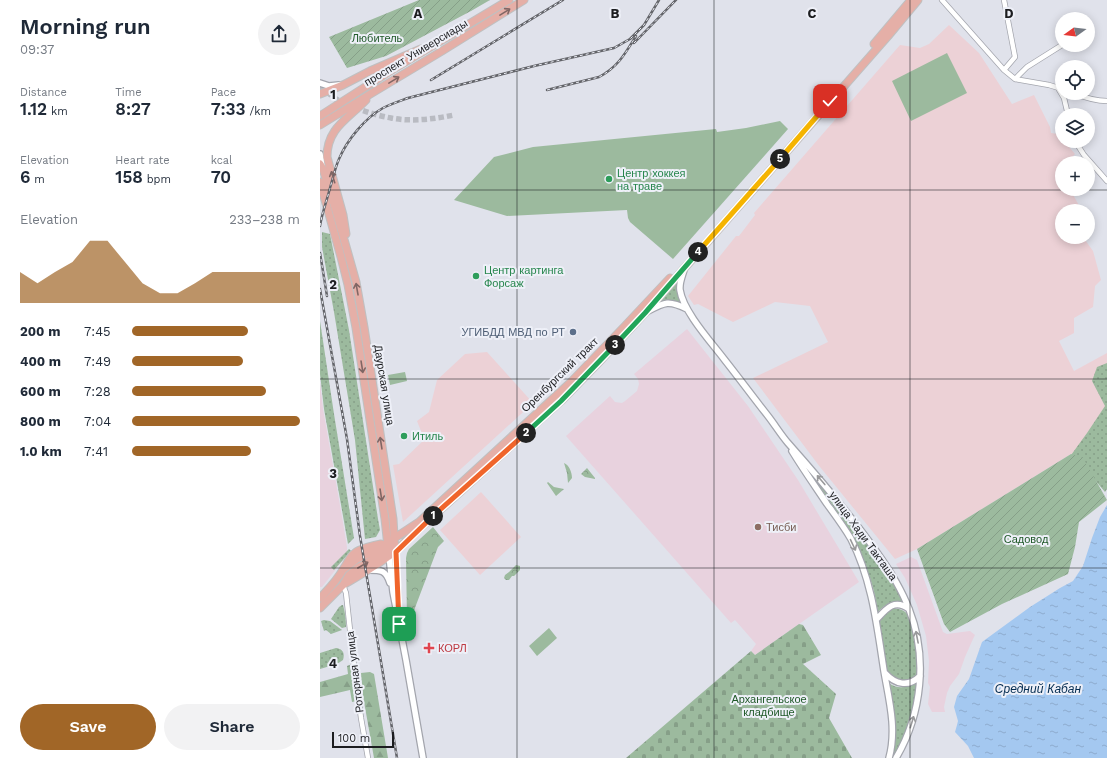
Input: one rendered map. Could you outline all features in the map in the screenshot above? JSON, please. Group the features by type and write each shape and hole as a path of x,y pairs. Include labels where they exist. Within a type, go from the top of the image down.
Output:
{"main road":[{"name":"проспект Универсиады","path":"321,120 381,77 509,0"},
{"name":"проспект Универсиады","path":"321,120 372,93 524,0"},
{"name":"Оренбургский тракт","path":"322,594 344,569 357,560 375,551 419,522 555,397 624,327 679,268 810,119 911,0"},
{"name":"Оренбургский тракт","path":"391,552 561,401 645,313 918,0"},
{"path":"320,94 343,85 370,70 441,40"},
{"path":"345,256 348,242 343,215 328,164 328,143 335,130 372,93"},
{"name":"Даурская улица","path":"321,166 336,212 345,256 348,285 356,328 387,542 391,552"},
{"path":"320,182 345,256"},
{"path":"320,201 345,256"},
{"name":"Даурская улица","path":"345,256 356,282 364,327 392,511 395,537 391,552"},
{"path":"343,585 369,570 391,552"},
{"path":"320,608 343,585 349,575 359,567 391,552"}],"street":[{"path":"942,0 1004,70 1015,79 1055,87"},
{"path":"1004,0 1015,57 1004,70"},
{"path":"1015,79 1027,67 1055,49"},
{"path":"320,83 329,86 343,85"},
{"path":"1095,99 1102,101 1107,100"},
{"path":"1080,148 1107,181"},
{"name":"Даурская улица","path":"320,154 321,166"},
{"name":"улица Хади Такташа","path":"686,266 680,281 680,289 687,309 706,337 787,442 842,506 870,543 895,580 909,609 916,632 920,661 920,676 918,698 914,716 909,732 896,758"},
{"path":"645,313 664,303 677,304 687,309"},
{"name":"улица Хади Такташа","path":"787,442 804,471 850,538 861,561 866,576 876,620 893,722 893,740 889,758"},
{"name":"Даурская улица","path":"391,552 393,592 423,758"},
{"name":"Даурская улица","path":"391,552 399,624"},
{"path":"369,570 380,570 384,572 393,592"},
{"name":"Роторная улица","path":"343,585 346,593 361,718 368,758"},
{"path":"876,620 887,608 893,605 902,605 909,609"},
{"path":"885,673 895,682 904,683 910,683 920,676"}],"shaded area":[{"path":"949,25 979,53 1012,104 1034,95 1050,127 1051,133 1055,134 1055,148 1070,148 1075,154 1073,156 1055,156 1055,196 1074,196 1078,204 1055,204 1055,244 1088,244 1093,251 1101,280 1095,286 1093,307 1074,318 1074,333 1059,341 1074,371 1107,353 1107,406 1083,458 1071,454 917,549 895,559 820,467 753,378 828,342 810,306 775,302 733,322 698,304 694,305 688,296 736,236 739,236 755,215 754,213 900,45 920,48 929,44"},
{"path":"687,329 748,406 798,480 859,582 755,655 751,651 756,644 735,620 731,623 566,436 610,396 615,402 622,403 637,391 639,384 638,379 634,374"},
{"path":"487,352 533,403 403,522 393,465 399,464 426,438 423,436 417,421 429,412 437,380 465,354"},
{"path":"320,382 323,409 347,547 347,555 322,587 320,587"},
{"path":"481,492 521,537 480,575 440,530"},
{"path":"911,557 917,560 943,632 947,634 970,631 975,635 959,674 950,686 947,693 944,707 945,712 932,712 928,704 930,687 928,683 929,661 926,636 917,605 905,578 896,564"}],"green space":[{"name":"Любитель","path":"419,0 490,0 386,56 347,68 329,37"},
{"path":"947,53 967,93 911,121 892,81"},
{"name":"Центр хоккея на траве","path":"780,121 788,129 673,259 630,222 627,210 507,216 454,200 494,157 533,147 716,129 717,132"},
{"path":"322,232 330,234 349,330 380,530 376,537 365,539 355,440 322,247"},
{"path":"678,280 678,293 684,306 670,301 655,306"},
{"path":"320,321 354,538 348,544 324,409 320,374"},
{"path":"1107,363 1107,489 1105,492 1083,466 1066,462 1105,406 1092,381 1097,367"},
{"path":"405,372 407,381 390,385 388,375"},
{"path":"794,452 881,562 894,582 904,604 901,602 893,602 883,607 878,612 871,582 856,544 827,497"},
{"name":"Садовод","path":"1071,454 1083,458 1107,500 1079,522 1075,547 1068,574 1002,604 950,632 944,624 917,549"},
{"path":"564,463 569,467 572,478 568,483 567,473"},
{"path":"587,468 595,479 585,477 581,474"},
{"path":"548,482 554,487 564,489 556,496 547,483"},
{"path":"433,527 444,541 438,547 410,621 407,621 407,553 409,549"},
{"path":"349,549 351,551 334,570 331,567"},
{"path":"516,565 520,566 520,570 509,580 506,580 504,578 505,575"},
{"path":"342,605 345,613 346,627 342,628 331,619"},
{"path":"894,608 904,611 908,615 914,635 916,653 917,674 910,680 902,682 887,674 879,623 884,613"},
{"path":"321,621 330,621 342,630 331,634 326,630 324,631"},
{"name":"Архангельское кладбище","path":"799,624 803,625 821,655 803,664 836,694 829,718 852,758 626,758 751,651 755,655"},
{"path":"549,628 557,638 537,656 529,646"},
{"path":"336,648 343,652 343,660 337,664 320,669 320,653"},
{"path":"352,664 357,701 352,702 350,690 320,697 320,682 348,674 347,666"},
{"path":"370,672 374,674 388,758 374,758 363,696 361,673"},
{"path":"917,681 914,706 906,734 894,758 892,758 895,722 889,683 896,687 903,687"}],"water":[{"name":"Средний Кабан","path":"1107,505 1107,758 974,758 968,746 955,732 958,721 954,707 957,696 969,679 982,642 1030,607 1073,581 1083,566 1100,517"}],"tunnel":[{"path":"320,87 345,104"},
{"path":"355,108 382,116 407,120 431,119 454,115"}],"railway":[{"path":"431,80 563,0"},
{"path":"320,226 335,169 342,152 357,130 376,112 408,98 534,66 614,48 630,39 644,25 659,0"},
{"path":"634,43 676,0"},
{"path":"547,90 599,77 606,73 620,60 636,36"},
{"path":"320,253 327,296"},
{"path":"320,289 347,439 360,536 397,758"}],"place":[{"name":"Центр хоккея на траве","path":"609,179"},
{"name":"Центр картинга Форсаж","path":"476,276"},
{"name":"УГИБДД МВД по РТ","path":"573,332"},
{"name":"Итиль","path":"404,436"},
{"name":"Тисби","path":"758,527"},
{"name":"КОРЛ","path":"429,648"}],"route":[{"path":"399,624 396,552 410,537 561,401 645,313 830,101"}]}
